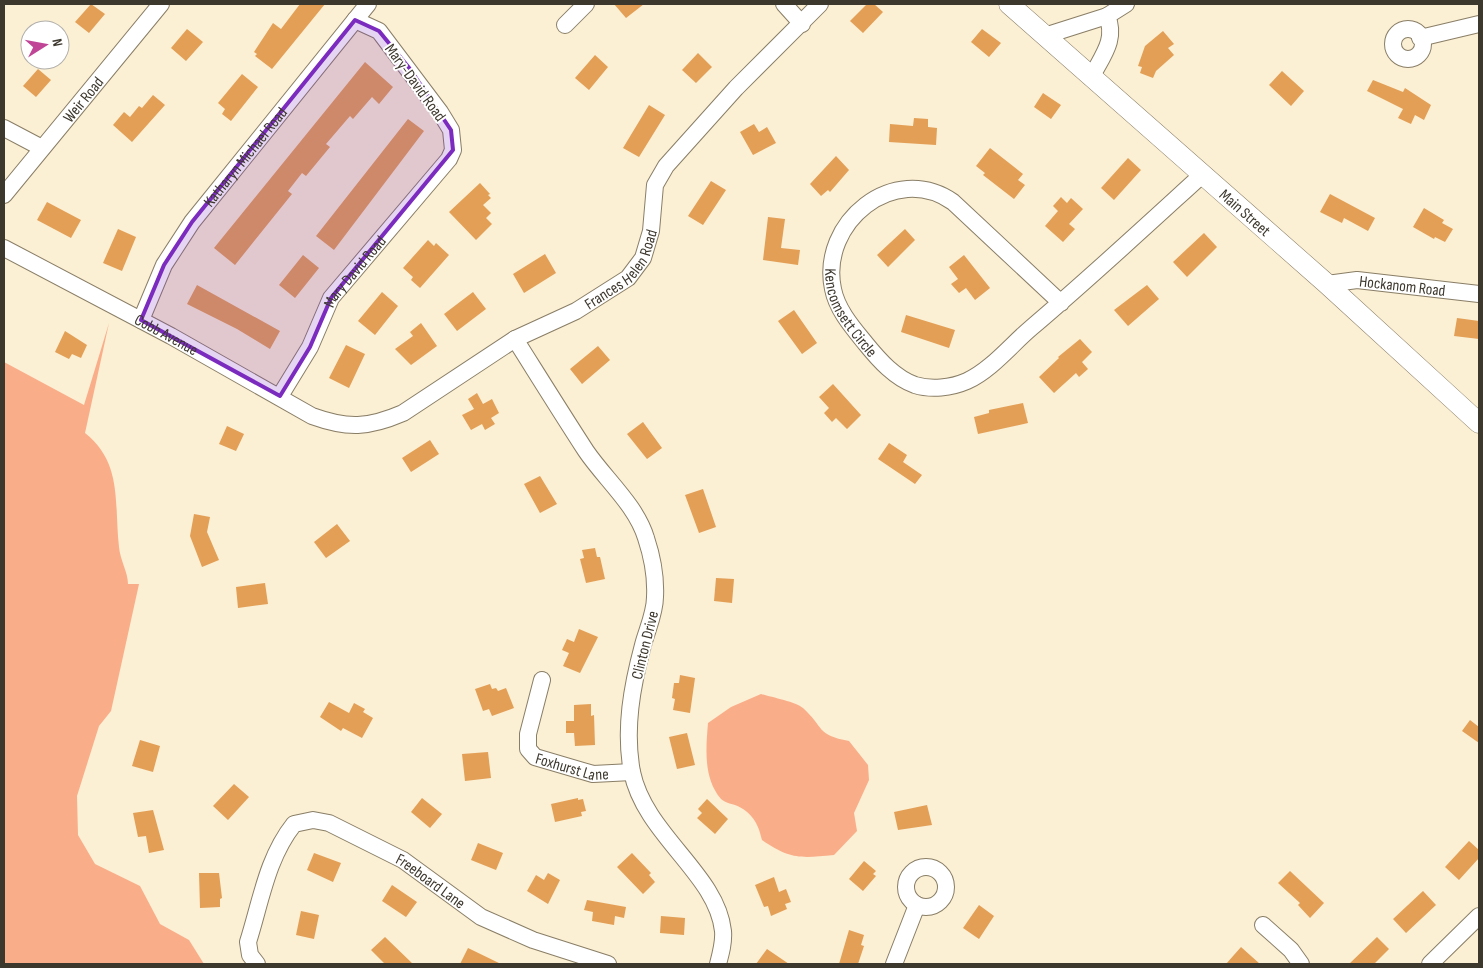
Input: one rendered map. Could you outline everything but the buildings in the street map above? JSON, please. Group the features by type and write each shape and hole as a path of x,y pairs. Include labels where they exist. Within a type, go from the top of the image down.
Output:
{"main road":[{"name":"Main Street","path":"1009,4 1327,284 1479,423"}],"street":[{"name":"Weir Road","path":"4,195 161,4"},
{"name":"Katharyn Michael Road","path":"141,320 164,265 192,222 368,4"},
{"path":"566,24 586,4"},
{"path":"784,4 802,24"},
{"name":"Frances Helen Road","path":"328,422 363,426 385,420 403,412 515,340 576,311 620,284 636,270 643,258 650,231 655,185 666,166 736,88 820,4"},
{"path":"1044,36 1108,16 1126,4"},
{"path":"1091,78 1111,38 1112,29 1108,16"},
{"name":"Mary-David Road","path":"355,20 379,31 440,112 451,130 453,150 449,159"},
{"path":"1420,38 1479,24"},
{"path":"4,128 42,148"},
{"name":"Mary David Road","path":"280,396 310,347 331,298 449,159"},
{"name":"Kencomsett Circle","path":"1061,303 953,202 923,188 911,188 886,193 866,204 845,228 833,257 833,290 846,318 882,362 904,379 923,387 948,386 975,376 1061,303 1203,174"},
{"name":"Cobb Avenue","path":"4,248 141,320 280,396 312,416 328,422"},
{"name":"Hockanom Road","path":"1327,284 1357,280 1479,294"},
{"name":"Clinton Drive","path":"515,340 587,452 633,513 646,536 651,556 656,599 631,699 630,748 632,772 640,797 650,817 705,886 717,908 723,930 723,947 718,964"},
{"name":"Foxhurst Lane","path":"542,680 528,734 528,749 535,757 593,774 632,772"},
{"name":"Freeboard Lane","path":"257,964 250,955 248,942 271,861 282,839 294,824 313,820 329,823 403,860 481,917 534,940 608,964"},
{"path":"894,964 917,905"},
{"path":"1430,964 1479,916"},
{"path":"1263,925 1291,950 1301,964"}],"highlighted area":[{"path":"355,20 379,31 410,69 451,130 453,150 331,298 310,347 280,396 141,320 164,265 192,222"}],"shaded area":[{"path":"109,323 85,433 106,457 114,485 119,547 128,584 139,584 111,711 99,726 77,796 78,835 95,864 140,886 160,924 189,940 204,964 4,964 4,362 84,405"},
{"path":"761,694 800,706 825,733 838,739 849,741 868,765 869,780 854,813 857,831 834,855 796,856 772,847 762,840 756,823 746,811 721,799 715,791 708,772 708,723 731,707"}]}
